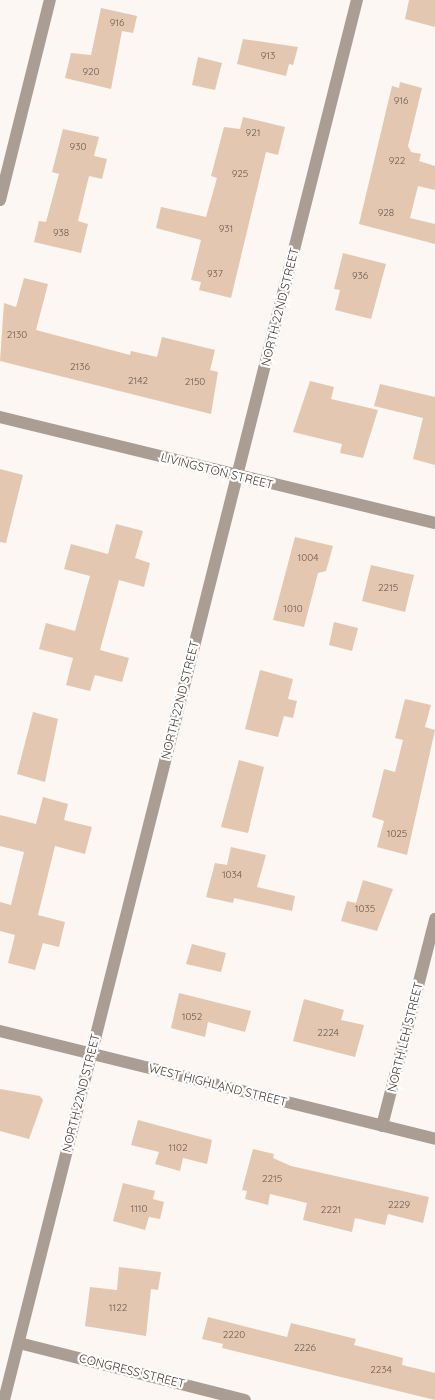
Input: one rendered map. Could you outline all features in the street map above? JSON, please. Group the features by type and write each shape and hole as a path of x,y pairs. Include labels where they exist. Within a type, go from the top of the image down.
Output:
{"street":[{"path":"0,200 50,0"},
{"name":"NORTH 22ND STREET","path":"4,1400 239,477 357,0"},
{"name":"LIVINGSTON STREET","path":"0,417 239,477 435,523"},
{"name":"NORTH LEH STREET","path":"382,1126 435,919"},
{"name":"WEST HIGHLAND STREET","path":"0,1031 435,1139"},
{"name":"CONGRESS STREET","path":"19,1343 245,1400"}],"building":[{"path":"409,0 435,0 435,27 405,19"},
{"path":"101,8 137,16 133,33 122,31 111,89 65,78 71,53 91,55"},
{"path":"243,39 298,47 293,65 289,64 286,76 237,64"},
{"path":"198,57 222,63 215,90 192,85"},
{"path":"400,82 422,88 408,146 411,152 421,154 419,161 435,166 435,190 418,186 410,218 435,224 435,244 359,224 392,86 399,88"},
{"path":"243,117 285,127 278,155 266,152 231,298 199,290 201,282 191,280 201,240 156,228 161,207 206,217 217,178 211,176 224,127 240,129"},
{"path":"63,129 99,137 94,156 107,159 102,179 89,176 78,221 88,224 81,253 34,242 39,221 46,222 59,174 52,172"},
{"path":"343,253 386,264 371,319 335,310 340,290 334,289"},
{"path":"24,278 48,284 36,330 130,355 131,351 157,357 162,337 215,350 210,370 218,372 211,414 0,361 4,303 16,307"},
{"path":"310,381 334,387 331,399 378,410 363,458 340,453 342,444 293,432"},
{"path":"380,384 435,397 435,465 413,459 423,418 374,406"},
{"path":"0,469 23,475 6,543 0,542"},
{"path":"116,524 143,531 135,558 150,563 144,587 119,580 100,650 129,658 122,682 95,675 90,691 66,685 73,658 39,649 46,623 75,631 90,576 64,569 71,544 108,554"},
{"path":"295,537 333,546 326,571 318,573 304,627 273,620"},
{"path":"371,565 414,575 405,612 362,601"},
{"path":"334,622 358,628 352,651 329,645"},
{"path":"260,670 293,679 288,699 297,701 293,718 284,716 278,737 245,729"},
{"path":"405,699 431,705 425,727 435,730 407,855 377,847 384,821 372,817 384,769 395,772 403,740 395,738"},
{"path":"33,712 58,719 45,782 17,774"},
{"path":"239,760 264,767 248,833 221,827"},
{"path":"43,797 68,804 64,820 92,827 85,854 55,846 38,915 65,922 59,947 43,943 35,970 8,963 15,935 0,931 0,902 11,905 24,852 0,846 0,815 36,824"},
{"path":"231,847 266,855 257,887 295,896 292,911 234,898 233,903 206,897 215,863 227,865"},
{"path":"363,880 393,889 377,931 341,921 347,901 356,903"},
{"path":"192,944 226,953 221,972 186,964"},
{"path":"179,993 251,1011 245,1032 208,1022 205,1037 171,1028"},
{"path":"304,999 344,1010 341,1020 364,1025 355,1057 293,1041"},
{"path":"0,1089 40,1096 43,1100 29,1139 0,1131"},
{"path":"138,1120 212,1140 207,1164 183,1158 180,1171 155,1164 159,1152 131,1145"},
{"path":"253,1149 274,1154 273,1158 291,1166 429,1197 423,1223 388,1214 385,1225 355,1218 352,1232 303,1220 307,1203 270,1194 268,1205 245,1199 247,1191 242,1190"},
{"path":"123,1183 155,1191 153,1199 164,1202 160,1219 149,1217 145,1230 113,1221"},
{"path":"119,1267 161,1272 158,1290 151,1289 146,1336 85,1326 90,1287 117,1290"},
{"path":"208,1317 287,1337 291,1323 356,1339 354,1345 403,1358 402,1365 435,1373 435,1400 222,1348 223,1344 202,1339"}]}
